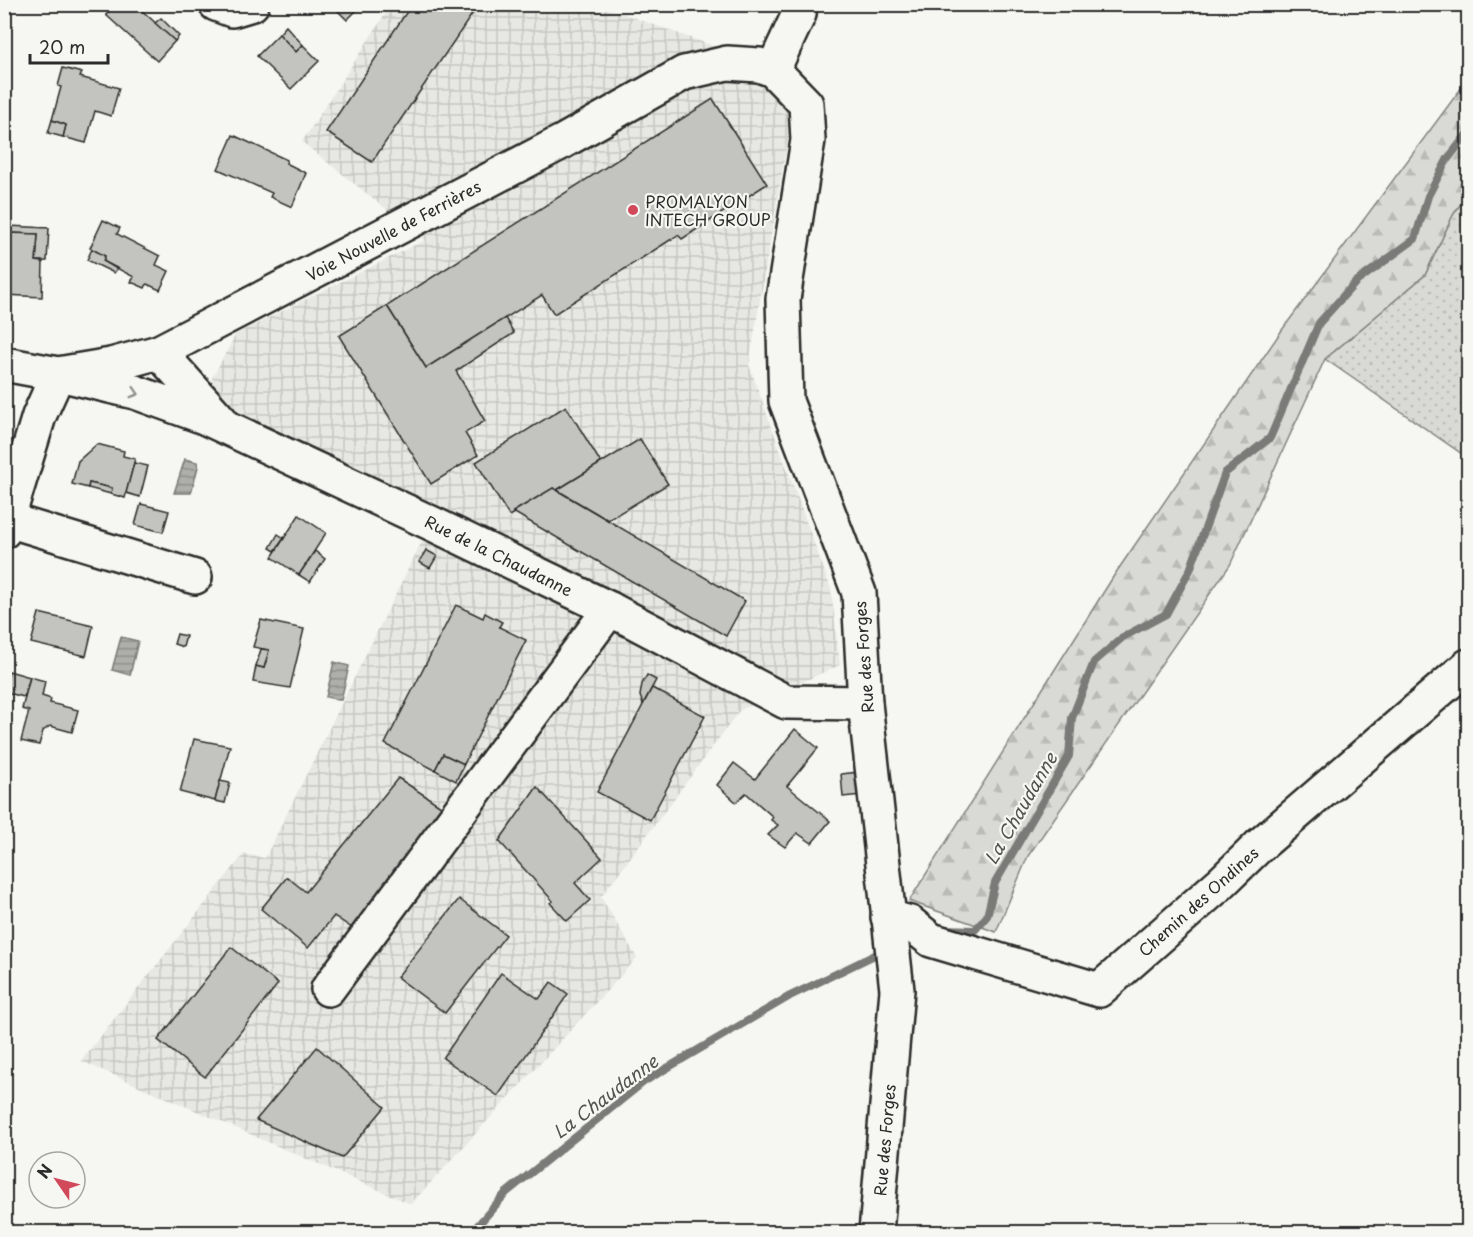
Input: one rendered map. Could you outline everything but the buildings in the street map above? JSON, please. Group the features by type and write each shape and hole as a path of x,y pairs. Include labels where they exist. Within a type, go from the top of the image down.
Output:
{"street":[{"path":"216,4 232,10 252,4"},
{"path":"773,70 799,14 800,4"},
{"name":"Voie Nouvelle de Ferrières","path":"4,364 58,374 111,365 159,352 562,142 684,73 727,63 759,65 773,70"},
{"name":"Rue des Forges","path":"773,70 807,104 808,140 783,299 786,401 859,593 865,703 905,929 897,990 876,1233"},
{"name":"Rue de la Chaudanne","path":"159,352 227,428 610,609 786,702 865,703"},
{"path":"195,577 6,526 39,416 58,374 135,393 204,417 227,428"},
{"path":"328,989 610,609"},
{"name":"Chemin des Ondines","path":"905,929 1099,990 1222,882 1259,846 1468,666"}],"shaded area":[{"path":"391,5 599,5 811,81 787,143 749,365 831,589 840,665 740,710 601,897 637,958 411,1204 81,1061 244,854 265,858 434,517 230,416 209,384 236,334 425,240 302,142"},
{"path":"185,459 197,462 198,467 191,493 174,493"},
{"path":"121,637 138,641 130,675 112,670"},
{"path":"334,662 349,666 341,700 326,697"}],"green space":[{"path":"1468,79 1468,193 1453,215 1425,275 1325,359 1230,565 1028,856 996,932 909,901 1115,574 1282,330"},
{"path":"1468,193 1468,458 1325,359 1425,275 1453,215"}],"waterway":[{"name":"La Chaudanne","path":"943,929 975,930 987,916 995,883 1069,756 1072,718 1094,662 1123,637 1166,614 1190,570 1225,473 1270,438 1319,323 1356,282 1415,239 1428,196 1447,160 1468,133"},
{"name":"La Chaudanne","path":"472,1232 506,1193 645,1081 790,996 883,951"}],"place":[{"name":"PROMALYON INTECH GROUP","path":"633,210"}]}
